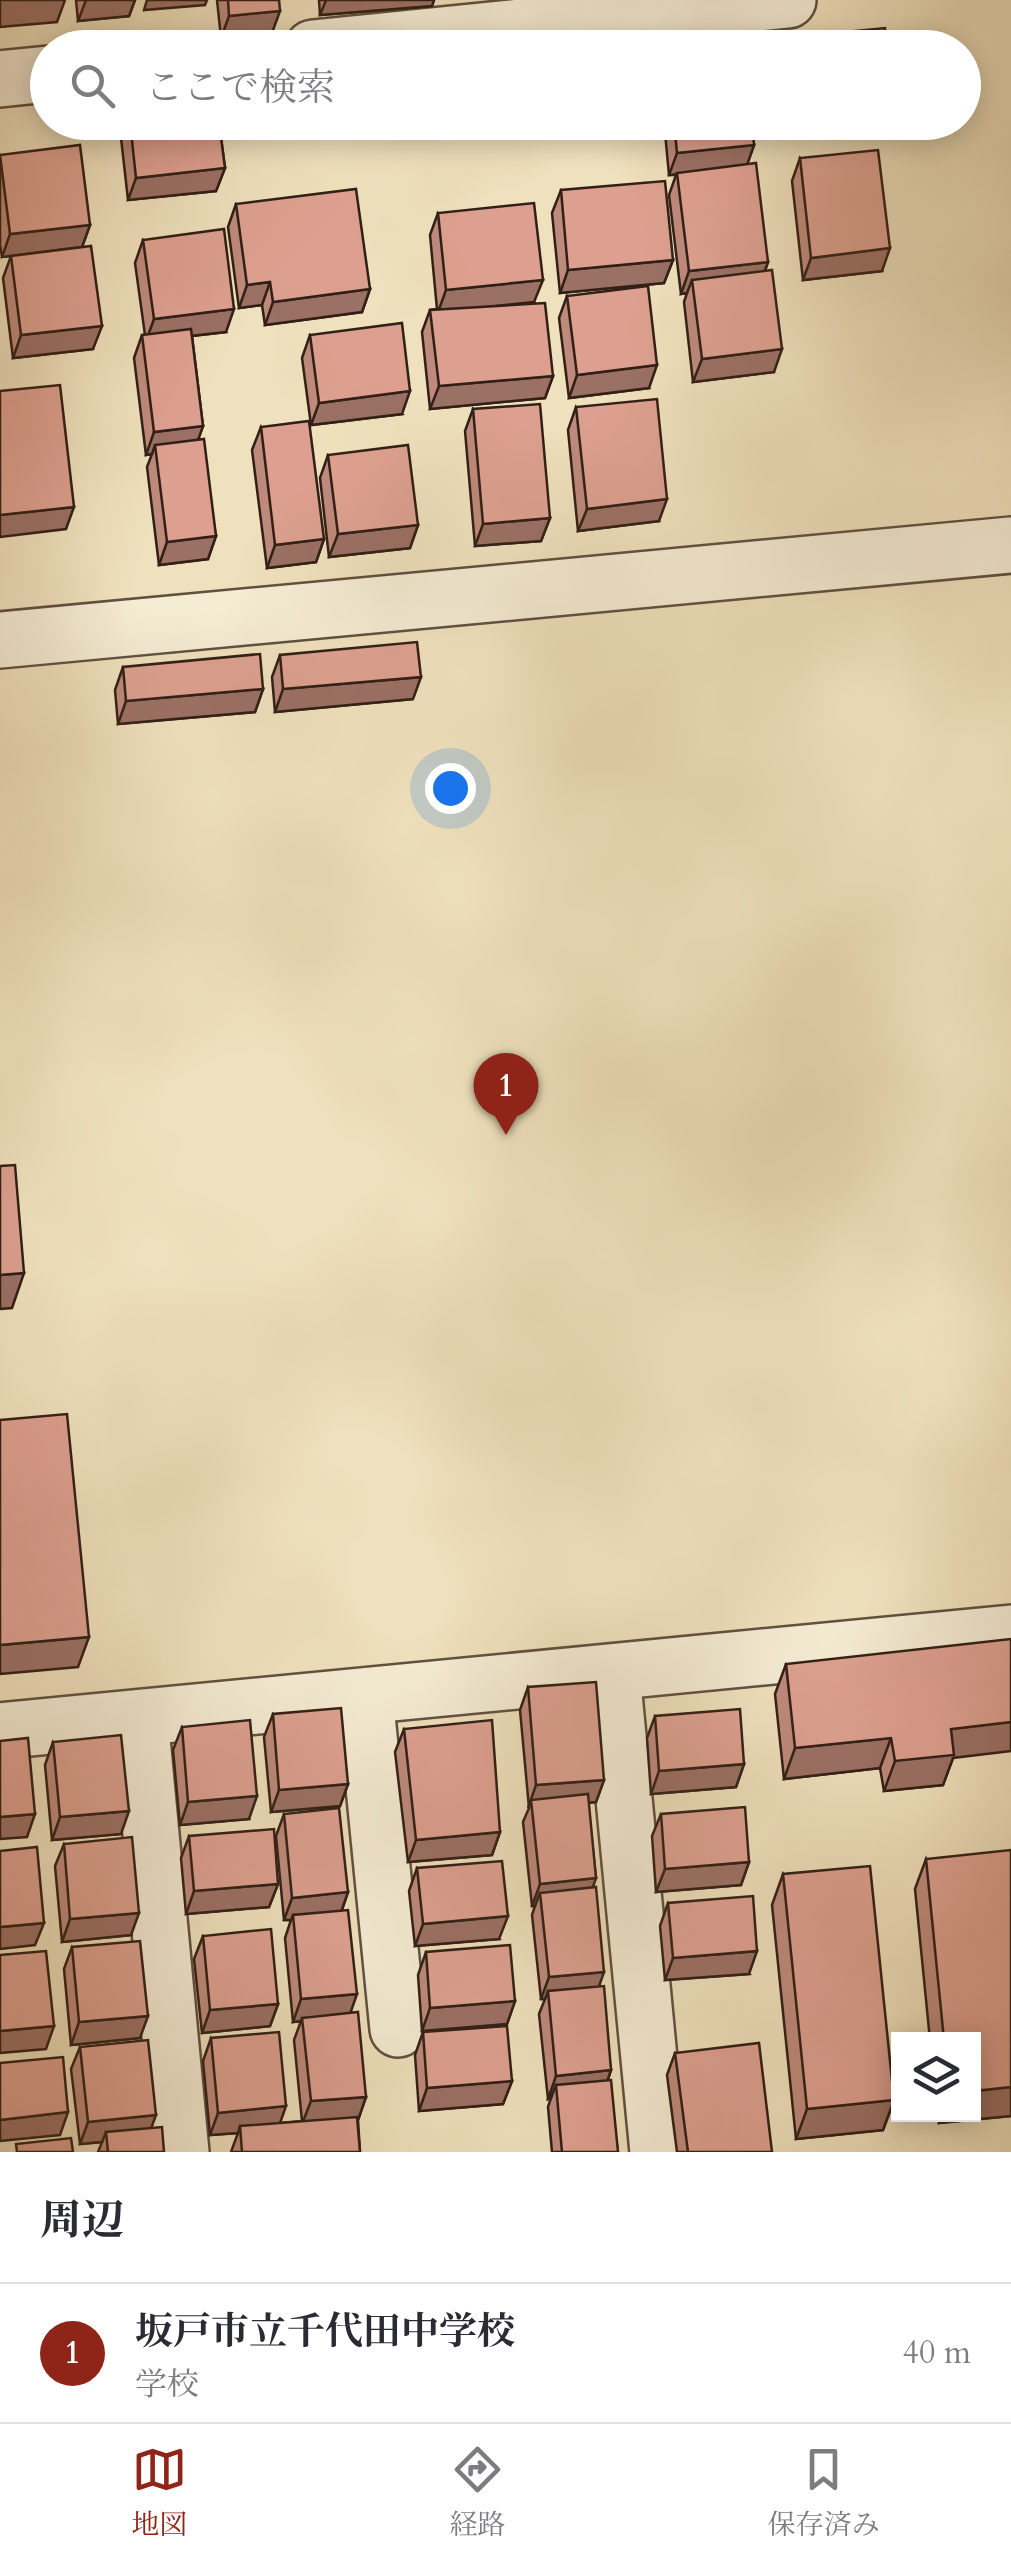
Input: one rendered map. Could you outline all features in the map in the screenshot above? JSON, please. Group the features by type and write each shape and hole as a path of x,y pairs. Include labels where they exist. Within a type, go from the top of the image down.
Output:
{"street":[{"path":"492,30 788,0"},
{"path":"0,79 30,76"},
{"path":"0,640 1011,545"},
{"path":"0,1731 1011,1633"},
{"path":"612,1674 658,2152"},
{"path":"365,1696 398,2029"},
{"path":"140,1718 182,2152"}],"building":[{"path":"228,0 279,0 280,11 229,16"},
{"path":"132,140 221,140 225,168 136,178"},
{"path":"676,140 754,140 754,145 677,153"},
{"path":"80,145 90,225 10,234 0,155"},
{"path":"878,150 890,248 811,258 800,158"},
{"path":"756,163 768,262 689,271 677,173"},
{"path":"665,181 673,260 568,270 561,190"},
{"path":"356,189 370,289 273,302 270,282 247,285 236,204"},
{"path":"534,203 543,280 446,290 438,213"},
{"path":"224,229 234,309 154,319 143,240"},
{"path":"91,246 102,326 21,335 11,256"},
{"path":"772,270 782,349 702,359 692,280"},
{"path":"648,286 657,365 577,375 567,296"},
{"path":"545,303 553,376 439,386 430,310"},
{"path":"402,323 410,391 319,403 310,335"},
{"path":"191,329 203,426 154,432 142,335"},
{"path":"60,385 74,507 0,515 0,391"},
{"path":"657,399 667,499 587,509 576,407"},
{"path":"540,404 550,518 483,524 473,409"},
{"path":"309,421 324,539 275,545 261,427"},
{"path":"204,439 216,536 167,542 155,445"},
{"path":"408,445 418,525 338,534 328,455"},
{"path":"417,642 421,677 283,689 280,655"},
{"path":"260,654 263,689 126,701 123,667"},
{"path":"15,1165 24,1273 0,1275 0,1166"},
{"path":"67,1414 89,1637 0,1645 0,1420"},
{"path":"1011,1639 1011,1722 951,1729 954,1755 895,1761 891,1738 795,1748 786,1664"},
{"path":"596,1682 604,1780 536,1785 528,1687"},
{"path":"341,1708 348,1784 279,1790 273,1714"},
{"path":"740,1709 744,1764 659,1771 655,1716"},
{"path":"250,1720 257,1796 188,1802 182,1727"},
{"path":"492,1720 500,1832 416,1840 404,1729"},
{"path":"121,1735 129,1811 60,1817 53,1742"},
{"path":"28,1738 35,1814 0,1817 0,1741"},
{"path":"588,1794 596,1878 540,1884 531,1800"},
{"path":"745,1807 749,1862 665,1869 661,1814"},
{"path":"339,1808 348,1892 292,1898 284,1814"},
{"path":"274,1829 278,1884 194,1891 189,1836"},
{"path":"132,1837 139,1913 70,1919 64,1844"},
{"path":"37,1847 44,1923 0,1927 0,1851"},
{"path":"1011,1850 1011,2087 981,2090 981,2032 943,2032 926,1859"},
{"path":"502,1861 508,1916 423,1924 417,1868"},
{"path":"870,1866 891,2100 807,2109 783,1874"},
{"path":"596,1887 604,1972 549,1977 540,1893"},
{"path":"753,1896 757,1951 673,1958 668,1903"},
{"path":"348,1910 357,1994 301,1999 293,1915"},
{"path":"271,1929 278,2004 210,2010 203,1936"},
{"path":"140,1941 148,2016 79,2022 72,1947"},
{"path":"510,1945 515,2001 430,2008 426,1952"},
{"path":"46,1951 54,2026 0,2031 0,1955"},
{"path":"604,1986 611,2070 556,2076 548,1991"},
{"path":"358,2012 366,2097 311,2101 302,2018"},
{"path":"507,2026 512,2081 427,2088 423,2032"},
{"path":"279,2032 286,2106 218,2113 211,2038"},
{"path":"148,2040 156,2115 88,2122 80,2047"},
{"path":"759,2043 772,2152 688,2152 675,2053"},
{"path":"63,2057 68,2112 0,2120 0,2063"},
{"path":"611,2080 618,2152 562,2152 556,2085"},
{"path":"357,2117 360,2152 242,2152 240,2126"},
{"path":"162,2127 164,2152 108,2152 106,2132"},
{"path":"71,2138 73,2152 17,2152 16,2144"}],"place":[{"name":"坂戸市立千代田中学校","path":"506,1135"}]}
